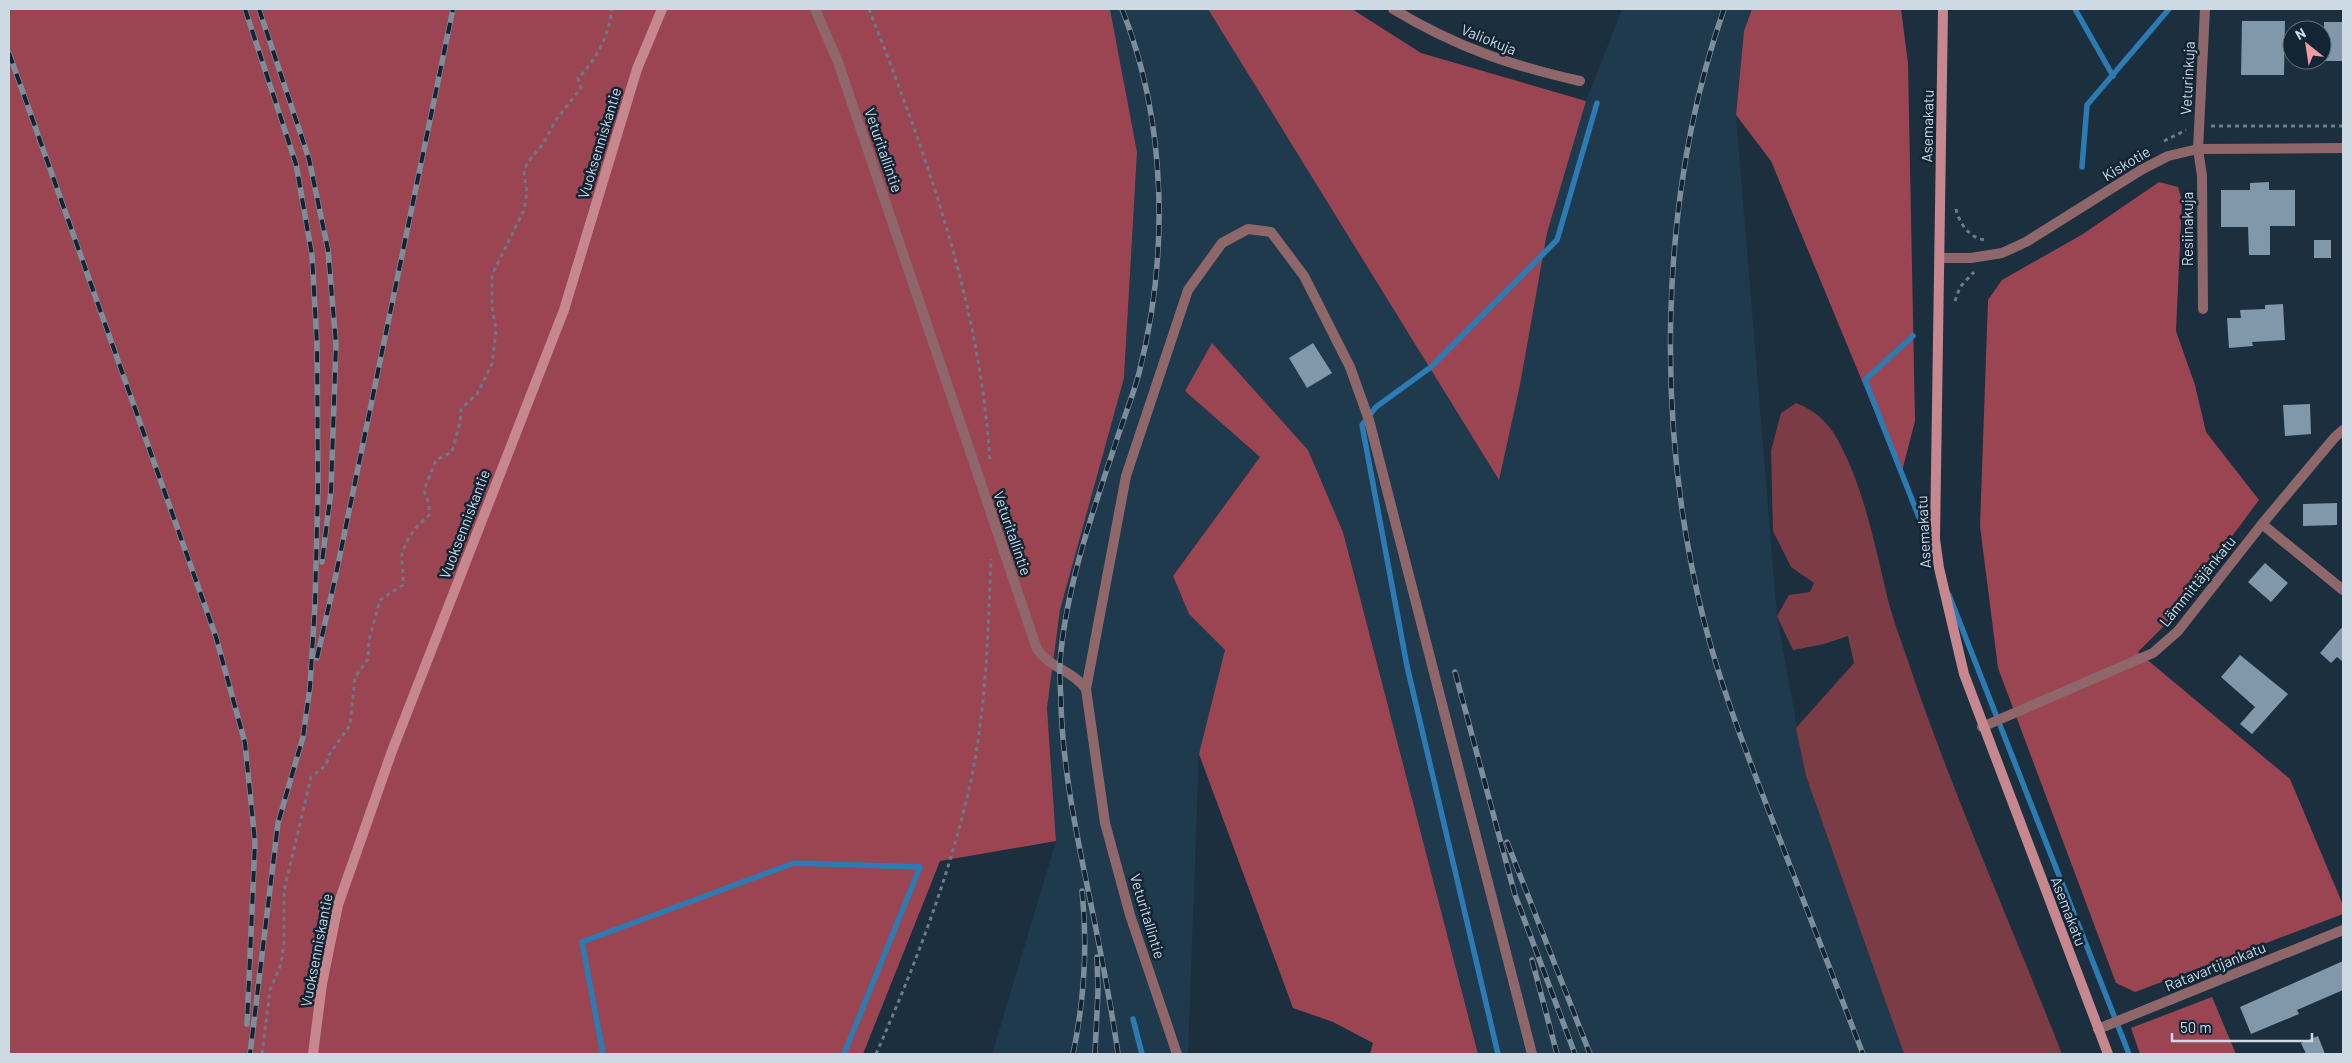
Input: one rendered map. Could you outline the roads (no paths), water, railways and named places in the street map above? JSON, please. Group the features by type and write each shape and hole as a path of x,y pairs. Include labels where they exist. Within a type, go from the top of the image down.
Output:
{"street":[{"name":"Vuoksenniskantie","path":"313,1054 322,984 338,905 392,751 564,310 637,69 662,9"},
{"name":"Veturitallintie","path":"816,9 838,62 1037,649 1044,660 1078,677 1086,689 1105,823 1130,915 1177,1054"},
{"name":"Valiokuja","path":"1393,9 1473,51 1521,68 1580,81"},
{"name":"Asemakatu","path":"1943,9 1940,258 1936,363 1935,539 1939,568 1964,674 1982,727 2108,1054"},
{"name":"Veturinkuja","path":"2198,149 2205,9"},
{"name":"Kiskotie","path":"1940,258 1980,257 2002,253 2026,242 2141,170 2168,156 2198,149 2343,148"},
{"name":"Resiinakuja","path":"2198,149 2202,176 2203,309"},
{"path":"1086,689 1126,476 1188,290 1222,243 1248,229 1271,232 1304,276 1350,367 1370,420 1532,1054"},
{"name":"Lämmittäjänkatu","path":"1982,727 2153,653 2178,632 2262,524 2335,436 2343,430"},
{"path":"2262,524 2343,590"},
{"name":"Ratavartijankatu","path":"2098,1029 2343,930"}],"waterway":[{"path":"2075,9 2113,76"},
{"path":"2082,167 2087,105 2169,9"},
{"path":"1498,1054 1407,666 1362,425 1376,407 1431,367 1557,240 1597,103"},
{"path":"1913,336 1865,380 1933,553"},
{"path":"1949,595 2129,1054"},
{"path":"603,1054 582,942 794,863 920,867 844,1054"},
{"path":"1133,1019 1142,1054"}],"railway":[{"path":"245,9 296,164 312,255 317,344 318,487 315,604 310,687 303,737 278,823 250,1054"},
{"path":"259,9 309,159 328,250 336,344 331,491 322,562"},
{"path":"317,658 453,9"},
{"path":"1118,1054 1104,967 1077,837 1070,793 1062,727 1060,662 1063,634 1074,577 1090,521 1139,373 1149,328 1155,283 1159,236 1159,190 1155,143 1148,97 1137,52 1122,9"},
{"path":"1724,9 1702,82 1686,157 1676,235 1671,313 1671,392 1677,470 1688,547 1704,621 1716,665 1755,774 1863,1054"},
{"path":"9,53 216,637 245,743 255,842 247,1024"},
{"path":"1455,672 1515,895 1575,1054"},
{"path":"1507,842 1590,1054"},
{"path":"1073,1054 1080,1014 1084,973 1085,932 1082,891"},
{"path":"1095,1054 1098,991 1097,957"},
{"path":"1532,960 1557,1054"}]}
